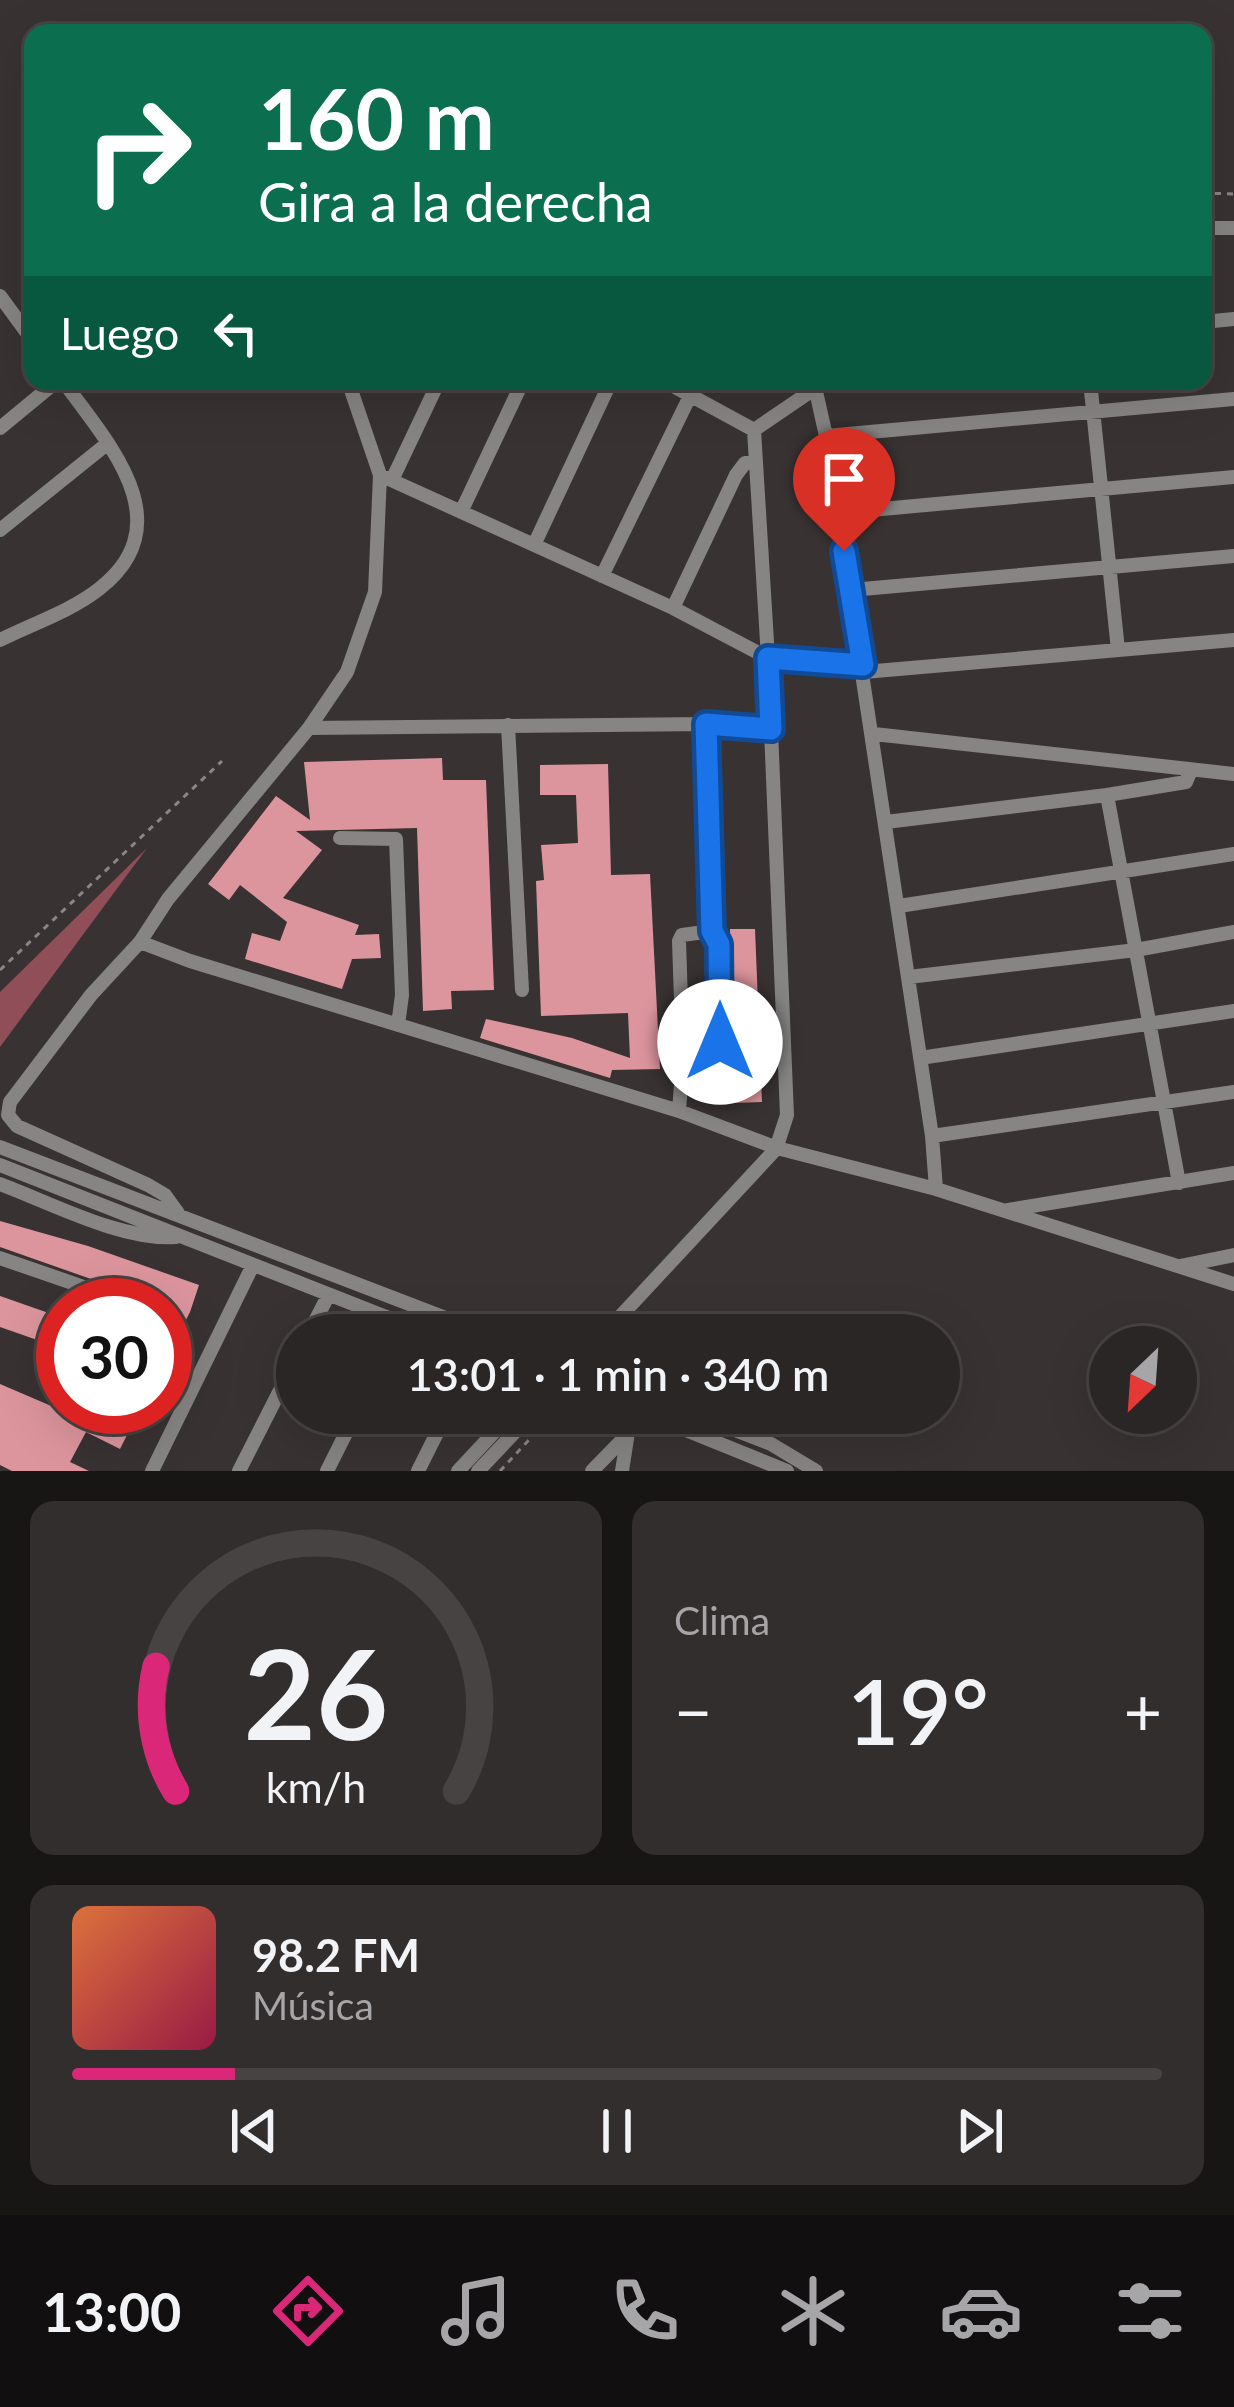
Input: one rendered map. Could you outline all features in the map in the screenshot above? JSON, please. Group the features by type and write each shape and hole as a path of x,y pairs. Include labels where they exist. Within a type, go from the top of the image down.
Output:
{"street":[{"path":"0,296 6,315"},
{"path":"0,428 49,390"},
{"path":"0,640 96,592 127,559 136,532 129,476 67,390"},
{"path":"352,390 386,478 673,608 768,658 863,668 1234,640"},
{"path":"178,1214 165,1195 148,1185 30,1134 8,1115 20,1087 309,728 347,672 364,632 380,556 386,478 434,390"},
{"path":"461,512 519,390"},
{"path":"534,545 607,390"},
{"path":"683,390 754,430"},
{"path":"754,430 811,390"},
{"path":"821,390 932,1136 936,1190"},
{"path":"1091,390 1118,650"},
{"path":"602,576 691,394"},
{"path":"826,436 1234,399"},
{"path":"622,1314 777,1148 787,1115 754,430"},
{"path":"0,530 108,443"},
{"path":"673,608 736,475 746,463 754,464"},
{"path":"838,513 1234,477"},
{"path":"851,590 1234,556"},
{"path":"309,728 706,724 771,729"},
{"path":"706,724 712,931 719,944 720,1076"},
{"path":"508,725 522,990"},
{"path":"874,734 1234,774"},
{"path":"886,823 1186,782 1191,770"},
{"path":"1107,795 1179,1183"},
{"path":"340,838 396,839 402,995 398,1024"},
{"path":"898,906 1234,854"},
{"path":"680,1111 679,940 693,932 712,931"},
{"path":"909,977 1136,950 1234,932"},
{"path":"140,942 680,1111 777,1148 936,1190 1234,1284"},
{"path":"920,1058 1234,1011"},
{"path":"682,1042 720,1042"},
{"path":"932,1136 1234,1092"},
{"path":"0,1147 436,1314"},
{"path":"0,1165 366,1314"},
{"path":"1003,1211 1234,1173"},
{"path":"0,1184 152,1239 181,1237"},
{"path":"1179,1266 1234,1255"},
{"path":"0,1258 60,1278"},
{"path":"152,1471 253,1265"},
{"path":"319,1314 328,1296"},
{"path":"239,1471 276,1398"},
{"path":"327,1471 346,1434"},
{"path":"418,1471 436,1434"},
{"path":"458,1471 492,1434"},
{"path":"489,1469 516,1434"},
{"path":"592,1471 627,1434"},
{"path":"622,1471 627,1434"},
{"path":"696,1434 788,1471"},
{"path":"745,1434 816,1471"}],"path":[{"path":"0,970 222,761"},
{"path":"489,1469 530,1434"}],"shaded area":[{"path":"147,848 0,1047 0,992"}],"building":[{"path":"442,758 443,780 486,780 494,990 451,991 452,1009 423,1011 417,828 296,831 322,850 283,898 359,925 355,935 379,934 381,958 352,959 342,989 245,959 252,933 280,941 287,922 240,885 229,900 208,884 276,796 310,820 304,762"},
{"path":"608,764 611,875 650,874 660,1069 612,1070 610,1078 480,1038 486,1019 572,1038 630,1058 628,1013 541,1016 536,881 544,880 541,845 578,843 576,795 540,795 540,765"},
{"path":"730,929 755,929 762,1102 734,1103"},
{"path":"0,1221 179,1278 88,1278 0,1247"},
{"path":"0,1296 36,1309 36,1340 0,1327"},
{"path":"0,1384 36,1399 36,1434 85,1434 70,1462 89,1471 12,1471 0,1465"},
{"path":"90,1434 128,1434 120,1449"}],"route":[{"path":"720,1042 706,724 771,729 768,658 863,665 844,551"}]}
